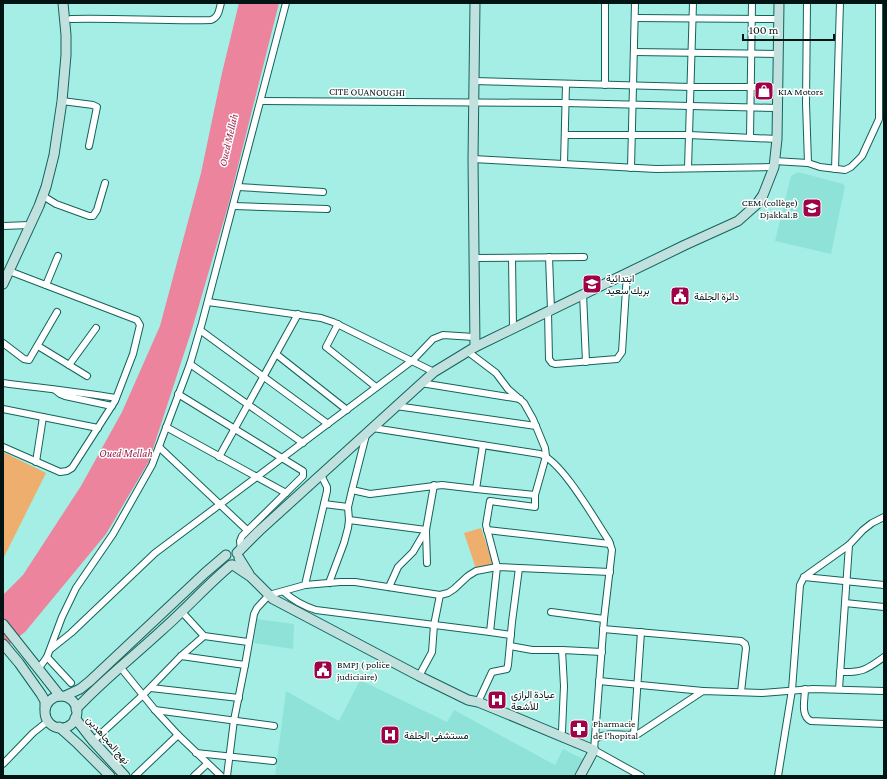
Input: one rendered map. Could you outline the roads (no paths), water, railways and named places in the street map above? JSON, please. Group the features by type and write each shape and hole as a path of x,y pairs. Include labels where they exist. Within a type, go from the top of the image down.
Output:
{"street":[{"path":"3,284 8,268 43,196 54,155 62,101 66,35 63,3"},
{"path":"71,19 110,18 176,21 211,20 218,14 221,3"},
{"path":"38,668 47,658 62,617 76,588 113,534 152,465 190,364 234,206 286,3"},
{"path":"471,349 474,337 473,159 475,3"},
{"path":"605,85 606,3"},
{"path":"631,168 635,3"},
{"path":"688,168 693,3"},
{"path":"750,138 752,3"},
{"path":"59,727 68,726 97,687 121,668 182,612 236,558 259,531 434,372 471,349 513,328 738,220 756,205 763,195 774,164 777,138 780,3"},
{"path":"807,3 806,103 808,163"},
{"path":"835,169 840,3"},
{"path":"473,159 631,168 688,168 808,163 845,170 851,167 862,156 882,120 882,28 880,3"},
{"path":"635,18 779,19"},
{"path":"634,52 779,54"},
{"path":"474,81 634,86 778,87"},
{"path":"564,164 566,84"},
{"path":"62,101 93,105 97,107 89,146"},
{"name":"CITE OUANOUGHI","path":"261,101 565,103 778,108"},
{"path":"565,135 689,135 777,138"},
{"path":"43,196 68,208 89,216 93,216 97,210 105,183"},
{"path":"238,187 323,192"},
{"path":"234,206 327,209"},
{"path":"3,226 30,225"},
{"path":"46,285 58,256"},
{"path":"549,257 550,362 556,364 612,360 617,359 620,356 622,352 627,273"},
{"path":"474,258 584,257"},
{"path":"512,258 513,328"},
{"path":"3,447 60,472 67,471 72,468 116,398 137,340 139,330 139,322 137,320 46,285 8,268"},
{"path":"583,294 586,362"},
{"path":"208,302 321,318 338,324 413,360 434,372"},
{"path":"3,343 27,360 38,346 58,312"},
{"path":"219,457 298,314"},
{"path":"338,324 326,347 376,387"},
{"path":"69,365 96,328"},
{"path":"200,330 328,424"},
{"path":"50,650 71,633 155,553 413,360 434,339 443,335 474,337"},
{"path":"38,346 87,376"},
{"path":"471,349 496,373 508,389 526,405 545,448 546,456 535,495 535,507 490,501"},
{"path":"276,354 347,410"},
{"path":"190,364 303,443"},
{"path":"3,383 55,390 66,390 116,398"},
{"path":"421,383 520,399"},
{"path":"55,390 65,396 112,406"},
{"path":"178,394 303,471 303,476 247,530 240,541 236,558"},
{"path":"396,406 536,426"},
{"path":"3,409 98,428"},
{"path":"36,462 43,417"},
{"path":"166,427 286,493"},
{"path":"373,428 531,452 546,456 564,474 610,544 612,550 604,619 594,750 580,776"},
{"path":"329,583 344,543 349,520 348,507 366,435"},
{"path":"476,489 483,445"},
{"path":"159,447 247,530"},
{"path":"305,585 328,488 322,475"},
{"path":"352,490 364,494 375,494 434,485 535,495"},
{"path":"427,563 426,530 434,485"},
{"path":"490,632 497,567 487,530 486,520 492,491"},
{"path":"324,504 348,507"},
{"path":"778,776 792,690 800,585 804,577 830,560 849,545 872,523 884,517"},
{"path":"349,520 426,530"},
{"path":"388,586 398,567 413,552 426,530"},
{"path":"487,530 610,544"},
{"path":"839,690 849,545"},
{"path":"45,710 50,700 80,689 90,681 226,555 227,562 236,558"},
{"path":"236,558 251,577 271,597 419,676 468,700 478,702 594,750 641,776"},
{"path":"227,776 234,720 254,614 257,608 271,597 305,585 355,582 440,595 448,593 454,589 476,571 497,567 610,572"},
{"path":"478,702 492,672 507,669 519,568"},
{"path":"804,577 884,585"},
{"path":"284,592 303,606 316,610 511,635"},
{"path":"419,676 432,652 434,625 440,595"},
{"path":"845,603 884,607"},
{"path":"182,612 204,636 248,642"},
{"path":"551,612 604,619"},
{"path":"3,624 62,696 72,701 76,714"},
{"path":"604,629 744,642 746,648 741,692"},
{"path":"634,734 641,632"},
{"path":"93,741 144,695 181,656 204,636"},
{"path":"3,644 19,663 45,701 45,714 48,721 59,727 110,776"},
{"path":"510,646 532,650 602,652"},
{"path":"559,736 562,731 564,686 562,650"},
{"path":"181,656 245,665"},
{"path":"840,672 861,671 884,657"},
{"path":"47,658 71,683"},
{"path":"121,668 155,710 178,735 221,776"},
{"path":"599,681 703,691 762,693 805,689 884,691"},
{"path":"151,688 239,698"},
{"path":"805,689 804,715 811,721 884,724"},
{"path":"595,739 609,733 638,734 703,691"},
{"path":"155,710 274,726"},
{"name":"نهج المجاهدين","path":"76,714 93,741 125,776"},
{"path":"3,764 48,721"},
{"path":"135,776 178,735"},
{"path":"196,753 273,761"},
{"path":"194,776 208,764"}],"water":[{"name":"Oued Mellah","path":"239,3 279,3 228,206 192,329 149,461 106,534 25,632 3,649 3,595 23,575 81,486 122,412 160,326 201,173 222,73"}],"place":[{"name":"KIA Motors","path":"764,91"},
{"name":"CEM (collège) Djakkal.B","path":"812,208"},
{"name":"ابتدائية بريك سعيد","path":"592,284"},
{"name":"دائرة الجلفة","path":"680,296"},
{"name":"BMPJ ( police judiciaire)","path":"323,670"},
{"name":"عيادة الرازي للأشعة","path":"497,700"},
{"name":"Pharmacie de l'hopital","path":"579,729"},
{"name":"مستشفى الجلفة","path":"390,735"}]}
